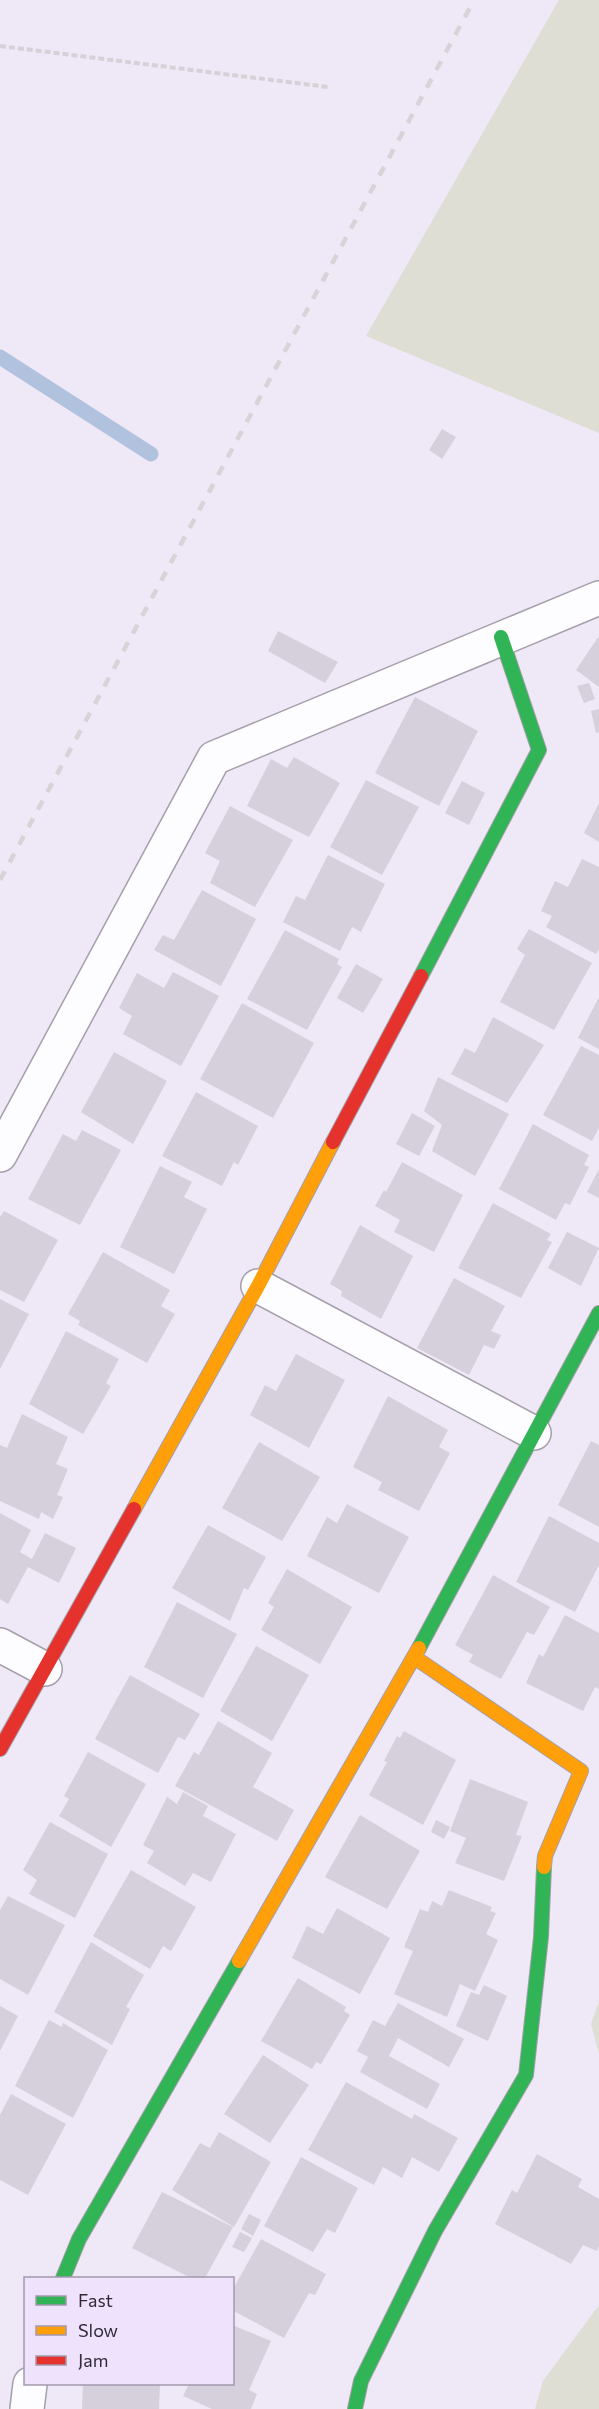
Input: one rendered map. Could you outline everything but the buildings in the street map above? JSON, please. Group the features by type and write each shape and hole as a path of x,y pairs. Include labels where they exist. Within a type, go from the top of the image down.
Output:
{"street":[{"path":"0,1155 214,758 599,598"},
{"path":"0,1749 258,1287 539,750 501,637"},
{"path":"258,1287 534,1433"},
{"path":"63,2277 79,2239 414,1657 599,1313"},
{"path":"0,1645 45,1669"},
{"path":"355,2409 361,2381 435,2231 526,2075 541,1936 544,1856 581,1772 414,1657"},
{"path":"27,2409 30,2385"}],"path":[{"path":"0,46 328,87"}],"shaded area":[{"path":"559,0 599,0 599,433 366,336"},
{"path":"599,2001 599,2054 591,2024"},
{"path":"599,2305 599,2409 535,2409 543,2381"}],"waterway":[{"path":"0,357 151,454"}],"railway":[{"path":"0,880 474,0"}],"traffic: fast":[{"path":"421,976 539,750 501,637"},
{"path":"419,1648 599,1313"},
{"path":"355,2409 361,2381 435,2231 526,2075 541,1937 544,1867"},
{"path":"63,2277 79,2239 239,1961"}],"traffic: slow":[{"path":"134,1509 258,1286 333,1142"},
{"path":"239,1961 419,1648"},
{"path":"414,1657 581,1771 545,1856 544,1867"}],"traffic: jam":[{"path":"333,1142 421,976"},
{"path":"0,1749 134,1509"}]}
